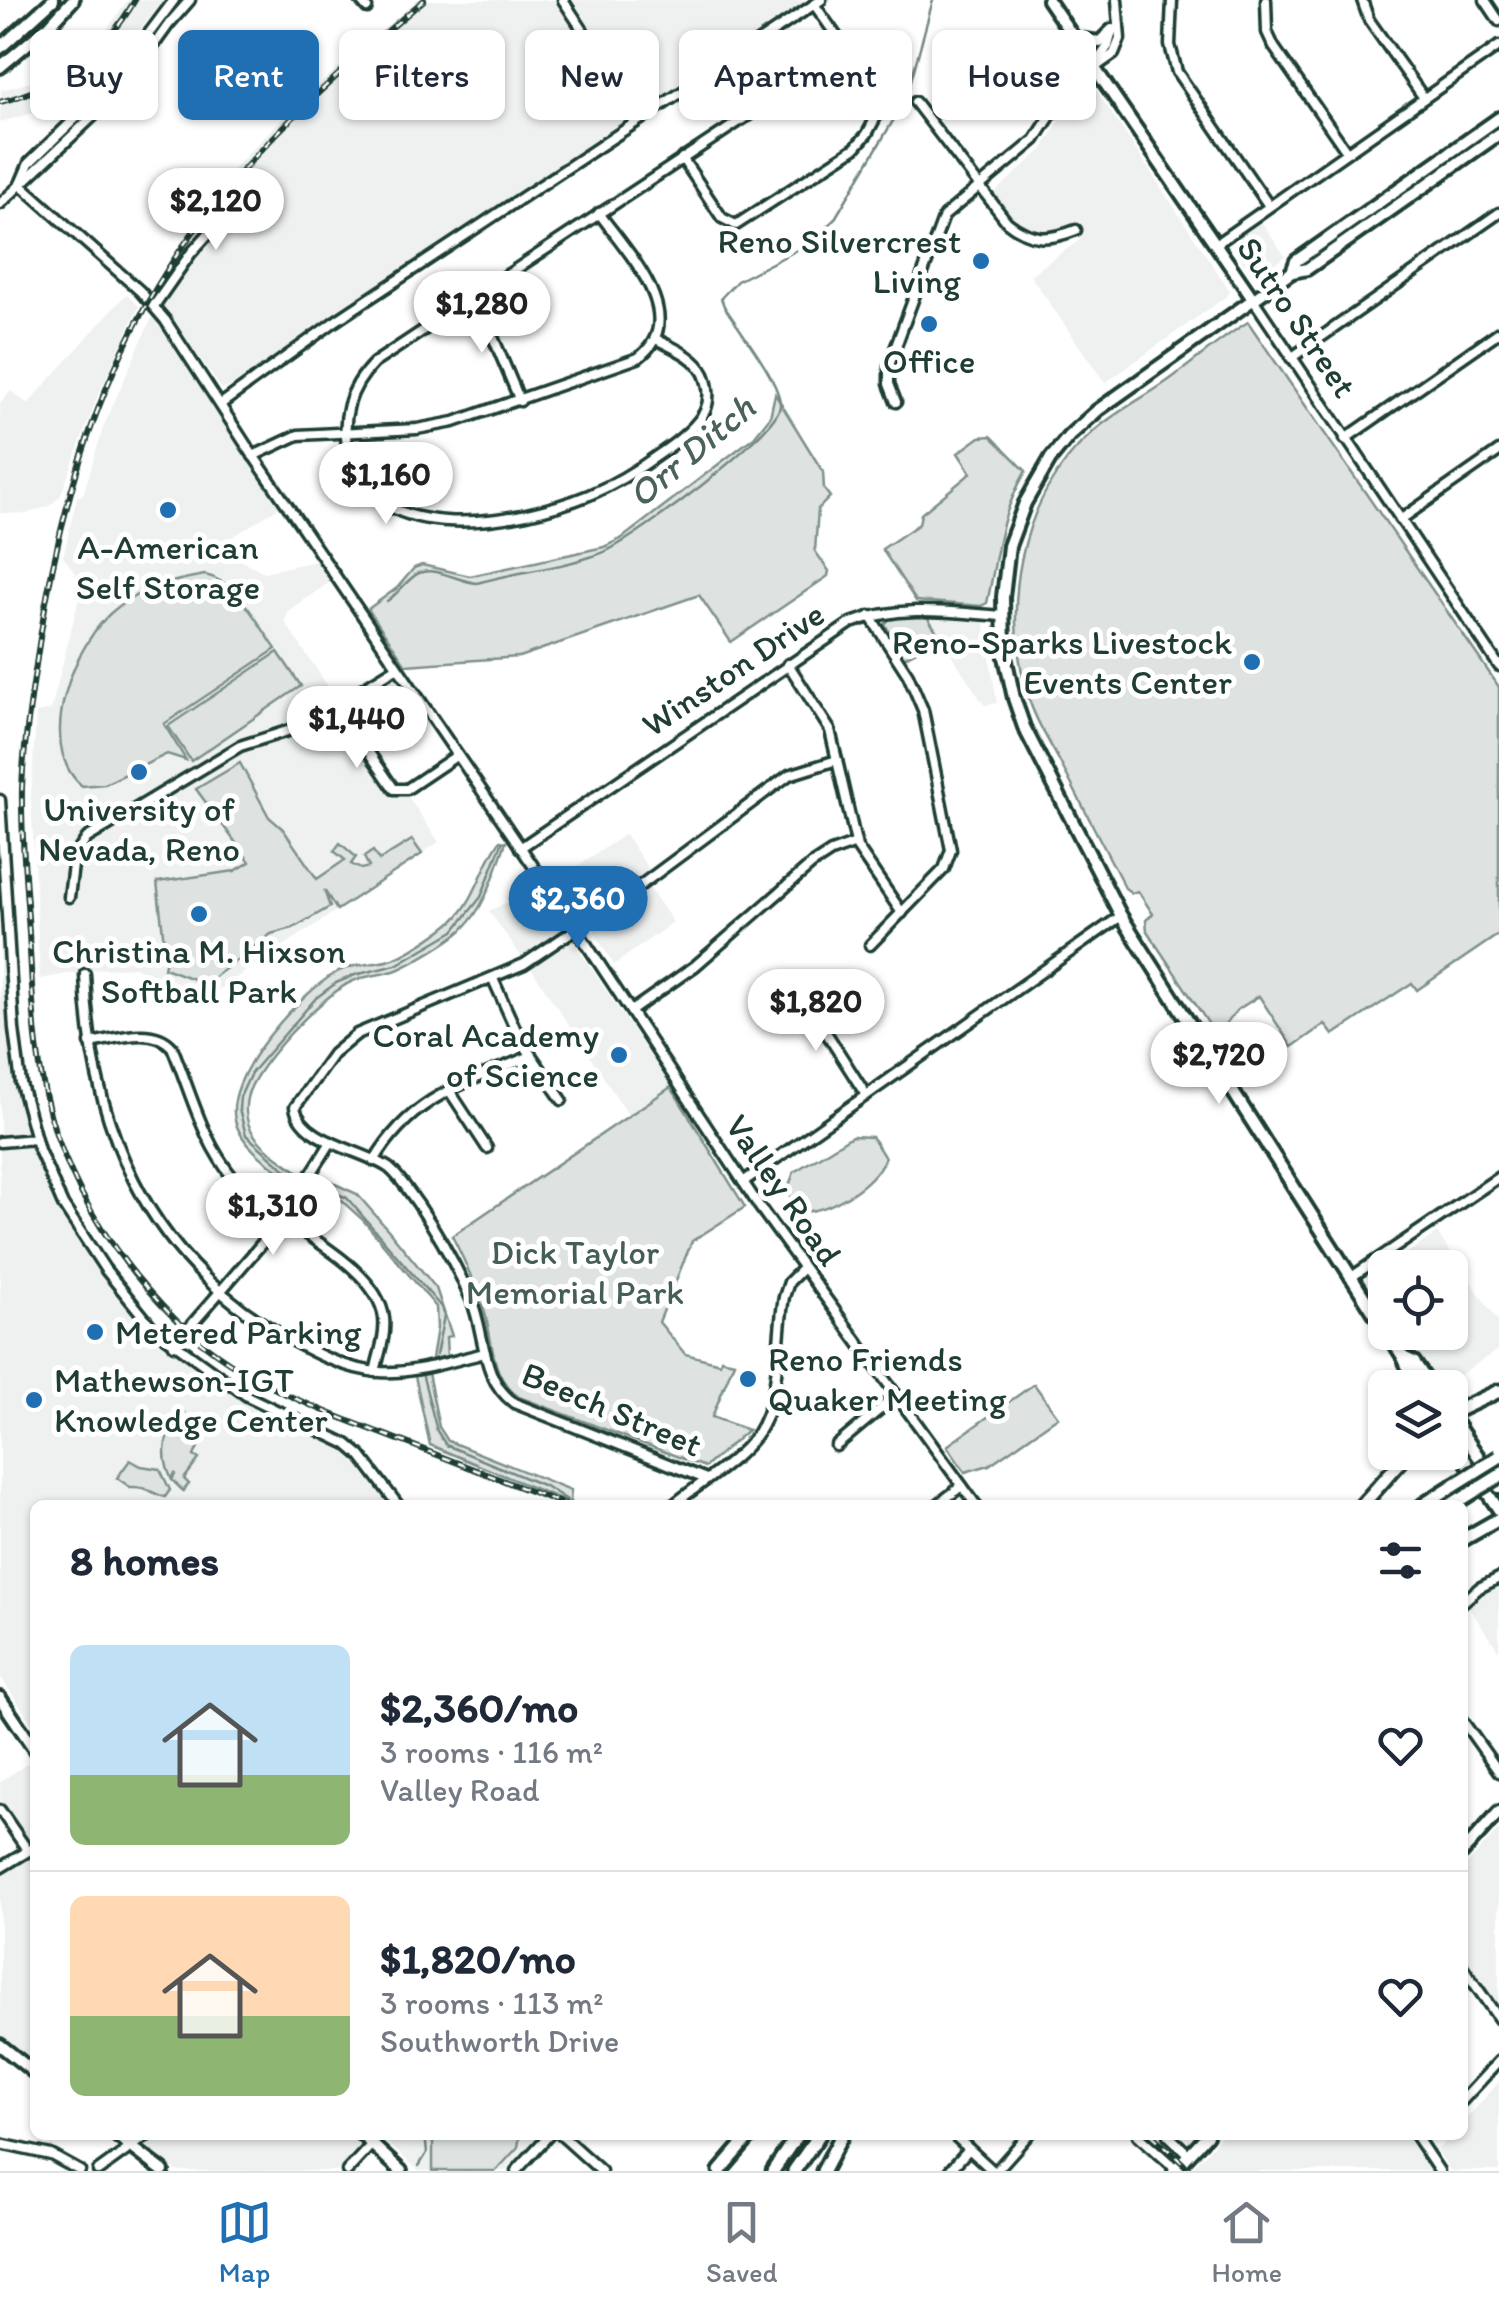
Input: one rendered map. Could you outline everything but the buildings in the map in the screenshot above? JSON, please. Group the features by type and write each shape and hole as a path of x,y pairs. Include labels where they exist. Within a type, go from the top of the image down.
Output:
{"highway":[{"path":"1468,1406 1499,1391"},
{"path":"1431,1500 1499,1457"},
{"path":"1366,1500 1393,1470"},
{"path":"1461,1500 1499,1476"},
{"path":"1468,1537 1499,1520"},
{"path":"720,2171 747,2140"},
{"path":"773,2171 794,2140"},
{"path":"794,2171 815,2140"},
{"path":"823,2171 839,2140"}],"main road":[{"path":"0,48 53,0"},
{"path":"0,68 73,0"},
{"name":"Sutro Street","path":"1048,0 1070,30"},
{"path":"1096,42 1112,30"},
{"name":"Sutro Street","path":"1096,69 1253,299"},
{"path":"1292,272 1296,261 1499,118"},
{"path":"1368,1304 1121,916 1024,728 1006,666 1002,616 1006,562 1030,492 1060,447 1098,410 1292,272 1306,270 1499,134"},
{"path":"1400,1350 1410,1370"},
{"path":"1404,1356 1420,1370"},
{"path":"1468,1441 1499,1487"},
{"path":"1468,1464 1499,1510"},
{"path":"0,1698 30,1743"},
{"path":"1468,1846 1499,1812"},
{"path":"2,2051 30,2070"},
{"path":"123,2140 163,2171"},
{"path":"368,2140 402,2171"},
{"path":"1175,2170 1202,2140"}],"street":[{"path":"20,184 29,163 111,84 174,0"},
{"path":"0,204 124,88 190,0"},
{"path":"360,0 366,8"},
{"path":"563,0 583,30"},
{"path":"1096,65 1109,59 1118,48 1117,0"},
{"path":"1172,0 1170,45 1176,72 1270,206"},
{"path":"1266,0 1267,32 1274,47 1347,152"},
{"path":"1362,0 1369,20 1424,98"},
{"path":"1484,0 1499,20"},
{"path":"659,107 818,2 835,30"},
{"path":"1096,63 1108,46 1117,15"},
{"path":"1216,244 1499,46"},
{"path":"915,102 1007,222 1021,234 1036,239 1054,238 1076,230"},
{"path":"221,404 334,322 639,120"},
{"path":"656,339 688,356 702,370 708,398 703,415 645,465 591,494 548,509 470,521 434,520 405,514 382,503 363,484 352,464 346,432 350,401 367,370 740,120"},
{"path":"682,158 722,218 731,225 741,224 861,142 873,120"},
{"path":"896,402 889,384 889,365 940,224 950,209 1036,140 1047,120"},
{"path":"154,306 250,180"},
{"name":"Valley Road","path":"20,184 154,306 743,1182 972,1500"},
{"path":"253,456 298,435 430,427 520,401 630,362 646,352 656,339 660,317 656,297 599,213"},
{"path":"1291,358 1499,213"},
{"path":"469,299 490,330 520,401"},
{"name":"Sutro Street","path":"1253,299 1499,666"},
{"path":"1345,438 1499,332"},
{"path":"1400,520 1499,450"},
{"name":"Winston Drive","path":"520,848 840,629 870,616 909,609 1002,616"},
{"path":"870,616 908,675 923,710 951,850 944,869 870,945"},
{"path":"788,664 825,720 856,843 902,913"},
{"path":"69,897 74,856 87,838 240,746 300,727 396,668"},
{"path":"337,706 394,789 408,789 456,756"},
{"path":"562,1100 512,1026 493,978 524,964 576,930 789,775 838,760"},
{"path":"0,800 21,1084 35,1139 56,1190 83,1238 140,1315 174,1345 247,1396 347,1444 394,1500"},
{"path":"630,1011 696,966 821,858 856,843"},
{"path":"743,1182 1121,916"},
{"path":"85,974 90,1042 101,1101 124,1162 164,1230 220,1291 299,1345 375,1372 412,1370 485,1353"},
{"name":"Beech Street","path":"493,978 357,1034 322,1068 295,1106 295,1112 331,1142 374,1161 398,1177 449,1251 476,1312 498,1389 514,1403 706,1479"},
{"path":"799,990 866,1095"},
{"path":"90,1042 146,1035 166,1040 172,1046 212,1148 247,1192 339,1258 375,1295 381,1306 384,1331 375,1372"},
{"path":"374,1161 411,1113 449,1090 531,1056"},
{"path":"449,1090 487,1148"},
{"path":"0,1142 35,1139"},
{"path":"174,1345 283,1219 331,1142"},
{"path":"1350,1278 1499,1177"},
{"path":"680,1500 748,1444 763,1423 771,1398 786,1289 804,1268"},
{"path":"836,1446 897,1395"},
{"path":"944,1500 962,1486"},
{"path":"1468,1598 1499,1578"},
{"path":"1468,1728 1499,1772"},
{"path":"0,1810 30,1847"},
{"path":"0,1868 30,1850"},
{"path":"1468,1975 1499,2020"},
{"path":"1468,2095 1499,2061"},
{"path":"98,2171 141,2140"},
{"path":"516,2171 544,2140"},
{"path":"567,2140 601,2171"},
{"path":"959,2140 995,2171 1023,2140"},
{"path":"1143,2140 1175,2170"},
{"path":"1174,2140 1189,2154"},
{"path":"1418,2140 1440,2171"},
{"path":"1422,2146 1427,2140"},
{"path":"0,2144 50,2155 80,2171"},
{"path":"347,2171 372,2144"},
{"path":"949,2171 969,2149"}],"shaded area":[{"path":"128,0 164,0 140,30 106,30"},
{"path":"417,0 554,0 574,30 525,30 525,120 625,121 340,311 238,385 222,389 156,298 207,201 280,120 319,120 319,85 339,67 339,120 505,120 505,30 382,30"},
{"path":"573,0 812,0 767,30 679,30 679,88 659,100 659,30 592,30"},
{"path":"30,81 30,114 0,122 1,90"},
{"path":"1096,90 1230,291 1105,383 1030,275 1079,237 1071,227 1046,234 1023,229 993,194 1043,149 1060,120 1096,120"},
{"path":"1260,220 1285,256 1254,278 1233,242"},
{"path":"126,294 139,306 98,395 60,497 49,506 26,514 0,513 0,403 11,391 28,404"},
{"name":"University of Nevada, Reno","path":"153,315 279,507 228,540 233,560 264,572 316,561 330,582 288,611 285,622 439,842 203,1000 134,967 40,979 31,799 36,713 51,710 83,582 63,557 77,496 83,495 104,425"},
{"path":"926,615 984,620 997,703 984,705"},
{"path":"625,834 650,871 590,914 581,914 556,881"},
{"name":"University of Nevada, Reno","path":"0,882 19,1104 44,1175 67,1221 145,1330 221,1388 351,1454 387,1500 30,1500 30,1721 0,1676"},
{"path":"648,886 673,922 614,965 594,926"},
{"path":"537,888 560,923 561,931 523,959 489,911"},
{"name":"Coral Academy of Science","path":"567,943 576,946 671,1087 629,1116 531,968"},
{"path":"1437,1233 1449,1250 1412,1250"},
{"path":"1468,1278 1499,1322 1499,1349 1468,1370 1430,1370 1415,1350 1468,1350"},
{"path":"1499,1585 1499,1651 1469,1608 1480,1595"},
{"path":"28,1763 30,1766 30,1839 0,1800 0,1782"},
{"path":"1499,1829 1499,2010 1468,1963 1468,1863"},
{"path":"30,1856 30,2057 0,2034 0,1874"},
{"path":"1499,2082 1499,2171 1451,2171 1437,2150 1446,2140 1468,2140 1468,2116"},
{"path":"137,2140 369,2140 338,2171 176,2171"},
{"path":"385,2140 535,2140 506,2171 419,2171"},
{"path":"1217,2140 1408,2140 1430,2171 1194,2171 1193,2167"}],"green space":[{"name":"Reno-Sparks Livestock Events Center","path":"1248,322 1499,687 1499,934 1417,990 1412,983 1333,1035 1325,1024 1292,1047 1259,996 1237,1010 1216,1035 1147,931 1146,920 1153,914 1138,891 1132,893 1125,888 1038,721 1021,669 1016,633 1022,559 1032,523 1067,459 1102,424"},
{"path":"775,394 823,472 824,489 830,497 818,509 815,551 829,571 828,576 731,642 699,595 519,657 406,665 368,609 422,565 470,576 604,547 621,539 754,437 770,417"},
{"path":"991,436 1026,471 1004,521 987,603 981,606 916,601 882,549 919,524 921,514 971,473 958,453 980,437"},
{"path":"205,575 237,594 276,649 164,724 186,760 167,754 105,784 82,786 68,768 61,745 61,720 65,693 87,642 127,600 159,586"},
{"path":"926,615 941,638 903,658 885,624 891,617"},
{"path":"278,652 301,686 191,761 168,726"},
{"path":"240,763 269,817 283,829 317,879 345,860 334,851 340,843 356,857 351,864 361,869 369,867 364,857 373,851 379,860 412,840 422,854 337,910 324,890 330,907 293,928 271,934 212,979 198,981 164,968 157,882 235,871 250,862 196,789"},
{"path":"500,841 506,842 489,889 462,930 404,967 340,988 291,1032 262,1068 247,1098 250,1128 266,1148 301,1174 294,1183 253,1150 236,1124 234,1105 251,1062 285,1017 321,983 344,969 396,958 454,920 468,903"},
{"name":"Dick Taylor Memorial Park","path":"671,1087 745,1207 692,1241 659,1322 685,1354 720,1363 721,1359 734,1362 712,1417 748,1430 705,1467 519,1397 509,1389 497,1368 484,1310 452,1236"},
{"path":"852,1136 872,1137 885,1158 879,1168 849,1196 824,1208 799,1212 787,1191 794,1172"},
{"path":"320,1177 357,1194 436,1288 452,1336 446,1337 447,1356 432,1359 436,1307 363,1220 342,1201 313,1189"},
{"path":"428,1373 439,1427 448,1441 571,1490 570,1500 430,1445 415,1376"},
{"path":"1034,1384 1058,1417 989,1465 965,1472 947,1446"},
{"path":"181,1410 185,1413 173,1431 192,1444 211,1417 219,1422 202,1438 194,1456 199,1459 184,1479 189,1484 183,1491 172,1480 176,1473 171,1478 165,1451 171,1427"},
{"path":"130,1460 160,1469 170,1490 165,1497 130,1487 117,1478"},
{"path":"433,2140 519,2140 518,2147 496,2171 433,2171"}],"waterway":[{"name":"Orr Ditch","path":"387,601 415,575 426,571 477,583 604,552 672,508 731,461 773,420 780,406 774,384 721,298 737,281 803,247 834,220 906,99 933,0"},
{"name":"Orr Ditch","path":"295,1178 246,1135 239,1109 251,1073 316,998 336,983 396,965 454,931 481,897 502,843"},
{"name":"Orr Ditch","path":"317,1185 347,1198 441,1307 444,1316 436,1355"},
{"name":"Orr Ditch","path":"423,1377 437,1431 446,1445 547,1487 567,1500"},
{"name":"Orr Ditch","path":"419,2166 427,2153 426,2140"}],"railway":[{"path":"0,102 42,87 78,65 110,36 135,0"},
{"path":"424,0 313,98 213,206 156,288 95,416 56,551 25,752 22,825 36,1035 49,1109 77,1185 105,1233 175,1319 226,1360 283,1392 553,1500"},
{"path":"1157,2140 1191,2171"}],"place":[{"name":"Reno Silvercrest Living","path":"981,261"},
{"name":"Office","path":"929,324"},
{"name":"A-American Self Storage","path":"168,510"},
{"name":"Reno-Sparks Livestock Events Center","path":"1252,662"},
{"name":"University of Nevada, Reno","path":"139,772"},
{"name":"Christina M. Hixson Softball Park","path":"199,914"},
{"name":"Coral Academy of Science","path":"619,1055"},
{"name":"Metered Parking","path":"95,1332"},
{"name":"Reno Friends Quaker Meeting","path":"748,1379"},
{"name":"Mathewson-IGT Knowledge Center","path":"34,1400"}]}
